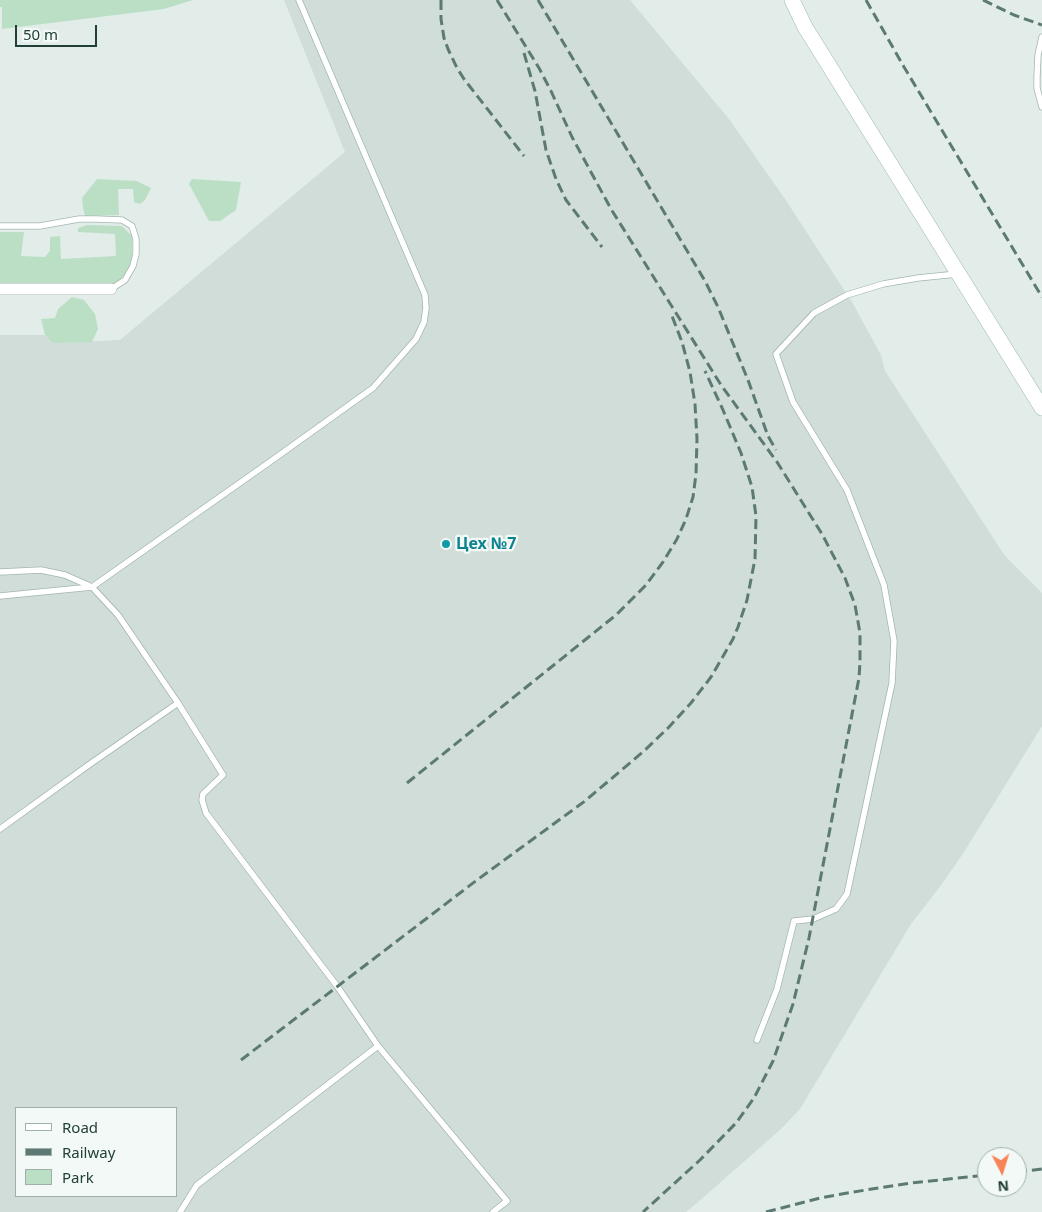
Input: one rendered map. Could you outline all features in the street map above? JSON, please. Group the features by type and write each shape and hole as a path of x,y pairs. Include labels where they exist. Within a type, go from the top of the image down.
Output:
{"main road":[{"path":"792,0 805,27 1042,408"}],"street":[{"path":"0,289 111,289"}],"lane":[{"path":"0,596 92,586 271,462 372,388 416,339 424,322 425,295 299,0"},
{"path":"1042,37 1037,71 1037,88 1042,107"},
{"path":"0,226 40,226 96,218 122,220 132,226 136,239 136,254 133,266 125,280 111,289"},
{"path":"757,1040 777,989 794,921 813,919 836,909 847,894 892,683 894,641 884,585 847,490 793,402 776,354 814,313 848,295 883,284 959,274"},
{"path":"0,572 41,570 65,575 92,586 118,615 178,703 223,775 203,794 202,800 206,813 338,986 378,1046 507,1201 493,1212"},
{"path":"0,829 178,703"},
{"path":"180,1212 197,1185 378,1046"}],"shaded area":[{"path":"284,0 630,0 729,119 785,199 852,302 881,355 885,371 1005,556 1042,593 1042,726 964,852 911,924 800,1109 781,1129 686,1212 0,1212 0,335 45,335 53,343 120,340 345,152"}],"green space":[{"path":"0,0 193,0 164,9 2,29 2,7 0,7"},
{"path":"97,179 137,181 151,188 145,200 140,204 134,202 133,189 118,189 119,215 85,216 82,198"},
{"path":"192,179 241,182 236,210 220,221 209,221 189,184"},
{"path":"87,225 122,226 132,236 132,261 123,277 111,287 0,286 0,232 24,232 21,256 45,257 50,251 50,237 60,236 61,259 116,256 115,234 78,232 78,228"},
{"path":"72,297 84,300 95,314 98,329 92,342 53,343 45,335 41,319 55,318 58,309"}],"railway":[{"path":"441,0 444,38 457,68 524,156"},
{"path":"497,0 539,68 572,137 611,209 721,385 777,462 822,534 845,578 855,605 860,633 859,678 809,938 793,1004 773,1061 754,1098 736,1123 700,1160 643,1212"},
{"path":"538,0 705,281 718,307 748,380 768,436 776,450"},
{"path":"866,0 1042,297"},
{"path":"983,0 1014,15 1042,25"},
{"path":"524,53 535,91 546,150 556,179 566,200 602,247"},
{"path":"407,783 616,615 646,585 677,539 693,497 697,439 695,404 690,372 682,342 672,316"},
{"path":"241,1060 477,880 585,801 669,727 711,677 733,639 747,600 755,559 756,516 752,487 741,453 705,371"},
{"path":"1027,1171 1042,1169"},
{"path":"766,1212 820,1198 853,1192 911,1183 977,1176"}],"place":[{"name":"Цех №7","path":"446,544"}]}
